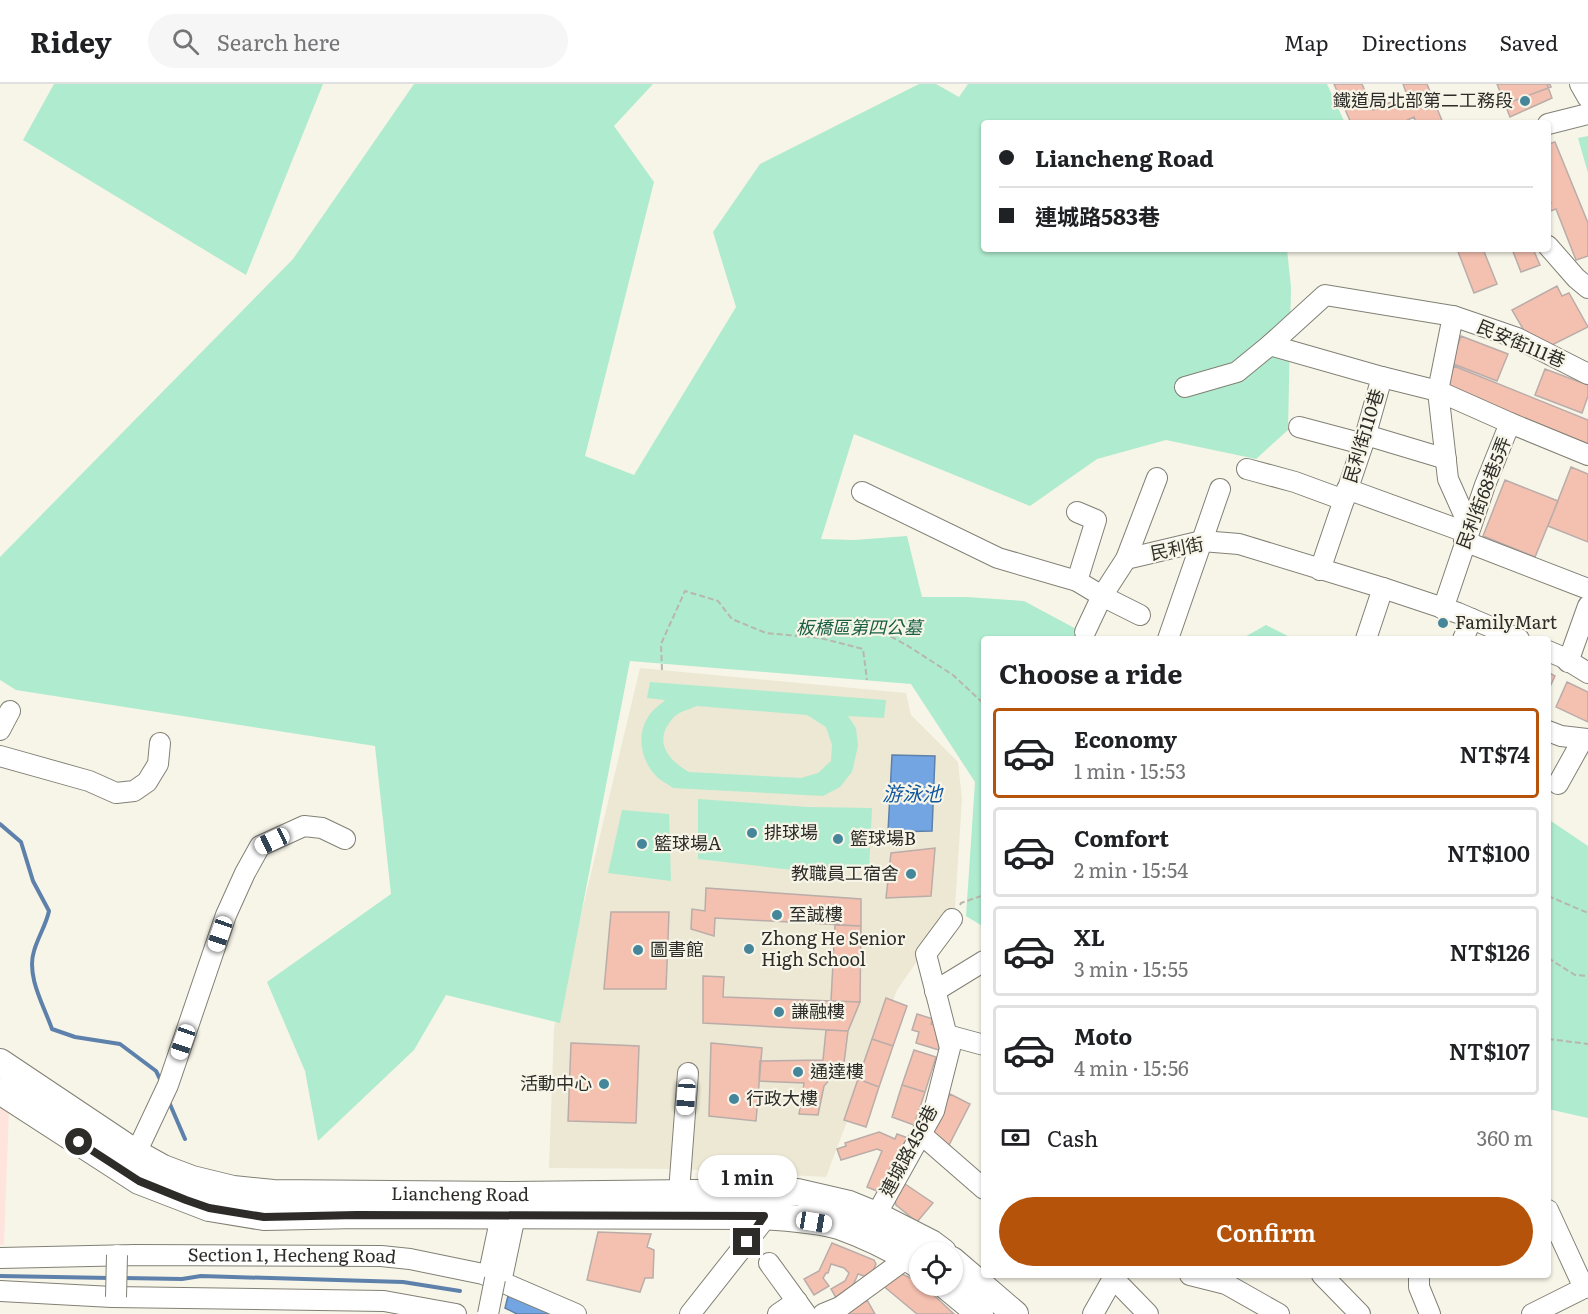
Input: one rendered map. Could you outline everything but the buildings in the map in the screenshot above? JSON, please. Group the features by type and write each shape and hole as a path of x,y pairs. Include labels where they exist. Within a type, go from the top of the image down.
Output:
{"main road":[{"name":"Liancheng Road","path":"0,1062 136,1153 163,1168 192,1179 233,1189 273,1193 509,1209"},
{"name":"Liancheng Road","path":"0,1091 139,1181 209,1208 264,1217 678,1204 797,1192 849,1204 929,1242"},
{"name":"Liancheng Road","path":"678,1204 837,1226 883,1244 909,1260"},
{"path":"963,1269 1015,1314"},
{"path":"958,1296 980,1314"}],"street":[{"path":"1580,84 1588,98"},
{"path":"1551,123 1588,114"},
{"path":"1551,249 1588,288"},
{"name":"民安街111巷","path":"1270,345 1325,295 1453,316 1517,338 1588,374"},
{"path":"1453,316 1438,391 1448,479 1466,517 1468,532"},
{"path":"1185,387 1237,372 1270,345"},
{"name":"民利街110巷","path":"1270,345 1382,377 1364,440 1320,570"},
{"path":"1382,377 1438,391 1510,423"},
{"name":"民利街68巷5弄","path":"1443,609 1468,532 1510,423 1588,455"},
{"path":"1299,427 1446,459"},
{"path":"1247,469 1345,494 1468,532 1588,589"},
{"path":"1126,559 1157,478"},
{"path":"1169,636 1220,489"},
{"path":"862,492 998,558 1077,581 1140,615"},
{"path":"1077,512 1096,520 1077,581"},
{"name":"民利街","path":"1086,632 1102,596 1126,559 1202,541 1239,544 1383,588 1472,619 1512,636"},
{"path":"1366,636 1383,588"},
{"path":"1568,662 1588,606"},
{"path":"1464,636 1472,619"},
{"path":"1551,652 1588,673"},
{"path":"0,730 10,711"},
{"path":"1551,732 1585,739 1558,784"},
{"path":"0,756 89,781 116,793 134,791 147,783 158,764 160,743"},
{"path":"136,1153 168,1085 226,915 260,846 304,826 322,828 345,839"},
{"name":"連城路456巷","path":"876,1215 934,1111 950,1048 926,954 952,919"},
{"path":"935,991 981,963"},
{"path":"947,1035 981,1044"},
{"path":"678,1204 688,1073"},
{"path":"922,1135 981,1187"},
{"path":"488,1314 495,1279 490,1268 509,1209"},
{"path":"690,1314 761,1224 764,1216"},
{"path":"1537,1313 1586,1287 1551,1216"},
{"path":"116,1297 117,1255"},
{"name":"Section 1, Hecheng Road","path":"0,1258 117,1255 381,1256 458,1268 495,1279 576,1314"},
{"path":"769,1263 802,1308 778,1314"},
{"path":"823,1314 840,1307 909,1264"},
{"path":"1093,1314 1113,1278"},
{"path":"1116,1278 1148,1314"},
{"path":"1202,1278 1226,1284 1279,1314"},
{"path":"1325,1278 1359,1314"},
{"path":"1419,1278 1419,1287 1430,1314"},
{"path":"0,1291 116,1297 384,1301 456,1314"}],"path":[{"path":"662,670 661,644 685,591 718,601 732,618 766,633 820,638 863,649 867,680"},
{"path":"875,628 954,675 981,701"},
{"path":"952,919 959,911 961,903 981,896"},
{"path":"1551,897 1588,913"},
{"path":"1551,960 1575,975 1588,976"},
{"path":"1551,1039 1588,1044"}],"shaded area":[{"name":"Zhong He Senior High School","path":"640,668 906,693 911,715 958,762 962,799 955,907 897,990 826,1177 681,1169 549,1168 554,1028"},
{"path":"0,1104 9,1109 4,1245 0,1245"}],"green space":[{"path":"54,84 323,84 246,275 23,140"},
{"name":"板橋區第四公墓","path":"414,84 653,84 614,126 654,182 585,456 634,475 736,307 713,232 760,164 919,84 936,84 959,97 968,84 1327,84 1344,120 981,120 981,252 1287,252 1291,287 1288,430 1256,459 1166,440 1097,459 1030,506 854,434 821,539 854,540 907,536 922,597 1024,601 1080,631 1080,636 981,636 981,925 966,916 975,782 911,684 630,661 560,1023 446,995 414,1050 318,1141 305,1071 267,982 391,894 375,746 16,690 0,680 0,557 293,259"},
{"path":"1588,136 1588,173 1578,138"},
{"path":"1266,625 1288,636 1246,636"},
{"path":"650,682 886,700 884,718 848,716 856,728 858,746 852,772 840,787 823,796 673,788 657,777 644,756 641,740 644,724 652,712 665,700 647,698","holes":["697,706 807,715 826,727 832,745 831,761 818,773 801,778 689,772 668,755 663,740 668,724 675,716"]},
{"name":"排球場","path":"698,799 808,807 872,808 869,869 802,871 698,859"},
{"name":"籃球場A","path":"622,810 669,814 671,881 608,873"},
{"path":"1551,821 1588,846 1588,1118 1551,1110"}],"water":[{"name":"游泳池","path":"892,755 935,756 932,831 888,832"},
{"path":"519,1294 555,1314 517,1314 505,1308 508,1296"}],"waterway":[{"path":"0,824 21,842 33,881 49,911 34,951 32,970 37,991 52,1029 75,1037 120,1044 156,1071 162,1083"},
{"path":"169,1102 185,1139"},
{"path":"0,1276 110,1278"},
{"path":"124,1278 182,1279 201,1276 403,1282 460,1291"}],"place":[{"name":"鐵道局北部第二工務段","path":"1525,101"},
{"name":"FamilyMart","path":"1443,623"},
{"name":"排球場","path":"752,833"},
{"name":"籃球場B","path":"838,839"},
{"name":"籃球場A","path":"642,844"},
{"name":"教職員工宿舍","path":"911,874"},
{"name":"至誠樓","path":"777,915"},
{"name":"Zhong He Senior High School","path":"749,949"},
{"name":"圖書館","path":"638,950"},
{"name":"謙融樓","path":"779,1012"},
{"name":"通達樓","path":"798,1072"},
{"name":"活動中心","path":"604,1084"},
{"name":"行政大樓","path":"734,1099"}],"route":[{"path":"79,1142 139,1181 209,1208 264,1217 357,1215 764,1216 761,1224 747,1242"}]}
